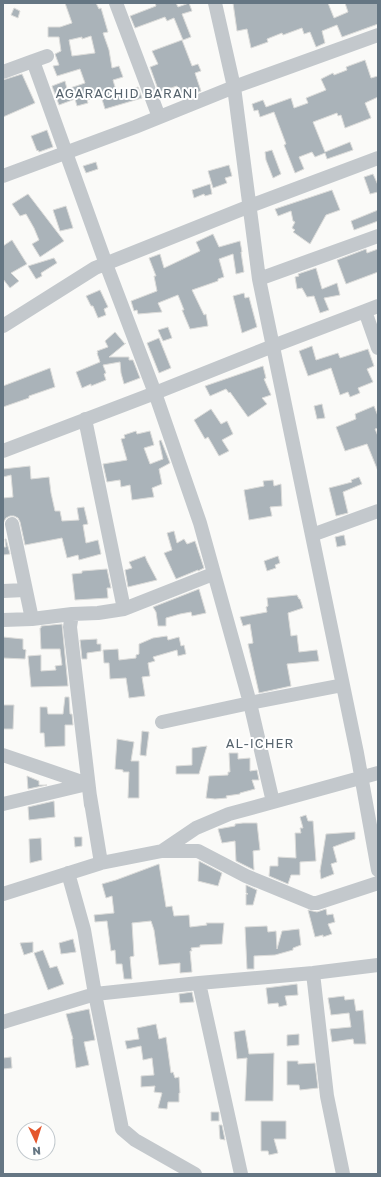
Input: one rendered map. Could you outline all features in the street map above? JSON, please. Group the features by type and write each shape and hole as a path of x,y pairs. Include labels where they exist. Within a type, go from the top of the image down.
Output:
{"street":[{"path":"116,3 159,117"},
{"path":"215,3 234,86 259,279 343,685 378,870"},
{"path":"3,176 159,117 234,86 378,35"},
{"path":"3,72 47,56"},
{"path":"33,61 106,264 156,393 200,523 250,703 273,802"},
{"path":"3,326 86,273 106,264 250,206 378,158"},
{"path":"259,279 378,236"},
{"path":"3,451 371,309 378,348"},
{"path":"85,420 124,609"},
{"path":"312,535 378,511"},
{"path":"12,524 32,619"},
{"path":"3,620 98,613 124,609 213,574"},
{"path":"3,591 25,590"},
{"path":"72,614 70,627 91,805"},
{"path":"162,722 343,685"},
{"path":"3,755 88,784"},
{"path":"162,851 196,828 229,814 378,773"},
{"path":"88,784 101,863"},
{"path":"3,804 88,784"},
{"path":"3,894 101,863 162,851 198,851 246,876 312,903 378,883"},
{"path":"68,873 84,930 122,1129 135,1140 195,1174"},
{"path":"3,1022 95,994 313,973 378,965"},
{"path":"313,973 327,1096 343,1174"},
{"path":"199,983 241,1174"}],"building":[{"path":"65,3 96,3 99,9 101,8 108,32 103,33 109,50 112,68 119,66 123,77 113,80 117,94 138,87 142,98 105,109 101,96 87,100 88,103 77,106 75,99 59,105 52,86 65,81 67,89 85,83 80,69 57,76 53,66 59,65 55,54 61,51 59,37 48,37 48,27 60,27 72,23","holes":["91,36 95,53 72,56 69,40 82,37 82,39"]},
{"path":"155,3 176,3 178,7 189,3 192,11 182,14 191,37 183,40 174,18 167,21 165,17 135,28 130,16 156,6"},
{"path":"233,3 328,3 334,18 348,12 345,3 378,3 378,24 342,37 337,25 322,31 325,43 316,47 310,32 304,34 302,28 283,35 282,33 267,39 268,42 251,48 247,29 237,31"},
{"path":"14,8 20,11 18,18 11,15"},
{"path":"182,40 192,66 198,64 201,71 195,73 201,91 182,99 177,86 159,92 150,67 158,64 152,51"},
{"path":"365,60 371,78 378,76 378,97 365,103 371,118 345,128 341,115 338,116 337,113 313,122 325,152 350,142 353,150 327,159 325,153 315,157 312,152 299,157 304,169 295,173 284,145 286,144 274,112 260,117 258,110 254,111 252,104 263,100 266,107 291,98 294,108 308,103 306,98 326,90 321,79 333,73 334,75 347,70 346,67"},
{"path":"22,74 35,103 3,117 3,80"},
{"path":"47,130 53,147 39,152 38,150 37,151 31,136"},
{"path":"272,150 281,174 273,178 266,160 265,152"},
{"path":"96,162 98,169 86,173 83,166"},
{"path":"229,165 232,176 225,178 227,183 213,188 208,171"},
{"path":"373,174 378,185 378,192 370,194 364,177"},
{"path":"210,184 212,194 205,196 204,194 194,198 192,190"},
{"path":"332,190 340,210 326,215 310,244 293,232 295,230 292,228 295,222 293,221 291,211 278,216 275,209"},
{"path":"28,194 64,241 40,257 32,244 39,240 34,228 26,214 20,216 12,204"},
{"path":"66,206 73,228 60,231 53,210"},
{"path":"378,210 378,221 354,230 351,221"},
{"path":"213,234 219,247 240,241 244,272 236,274 233,254 219,259 224,277 218,279 218,281 192,290 204,315 206,314 208,326 190,329 182,310 184,310 178,295 158,303 162,312 138,314 137,310 134,311 131,301 157,291 154,276 156,276 149,258 160,254 164,268 200,251 196,242"},
{"path":"12,240 27,264 11,273 19,281 10,288 3,279 3,246"},
{"path":"366,249 367,253 378,249 378,272 346,284 337,260"},
{"path":"54,258 57,263 41,273 42,276 36,279 28,266"},
{"path":"316,268 322,289 337,283 340,295 324,298 329,310 320,313 314,296 307,297 302,288 297,289 295,277 299,276 298,274"},
{"path":"100,290 108,307 104,309 106,315 98,318 93,306 91,306 86,296"},
{"path":"244,293 245,298 249,297 257,327 242,333 233,296"},
{"path":"168,327 172,338 163,341 158,330"},
{"path":"115,332 125,344 109,357 129,357 129,360 133,360 140,378 124,384 120,362 103,365 106,373 104,374 106,380 82,388 76,372 100,362 97,351 108,347 105,341"},
{"path":"159,338 171,368 159,373 147,343"},
{"path":"312,346 316,360 338,353 340,358 368,349 374,366 367,369 373,382 358,388 360,393 350,397 348,392 340,395 331,368 308,376 299,351"},
{"path":"263,366 266,378 264,379 271,395 262,398 267,404 248,417 230,392 229,393 226,389 210,396 205,386"},
{"path":"50,368 55,387 3,407 3,386"},
{"path":"322,404 325,418 317,419 314,406"},
{"path":"374,406 378,416 378,428 375,429 378,436 378,471 367,444 345,451 336,427 356,419 355,414"},
{"path":"211,409 221,424 227,421 233,434 222,440 229,451 219,456 208,437 205,439 194,420"},
{"path":"136,431 137,434 150,431 154,445 144,448 150,464 163,459 159,441 161,440 170,463 159,469 162,484 152,488 154,497 132,500 130,485 121,487 120,480 107,482 103,464 127,460 121,439 125,438 124,435"},
{"path":"30,466 31,479 49,477 55,511 60,511 62,521 79,520 77,508 84,507 88,524 83,525 86,543 98,540 101,554 79,560 78,555 67,558 62,538 25,545 18,518 10,516 6,518 3,523 3,498 13,497 11,475 3,477 3,469"},
{"path":"359,477 362,484 343,492 348,513 336,516 329,488 352,482 351,480"},
{"path":"273,480 274,486 281,484 282,506 270,507 272,516 249,520 244,490 264,486 263,481"},
{"path":"174,531 177,543 184,539 187,544 195,541 204,568 176,579 164,553 172,550 167,533"},
{"path":"344,535 346,545 337,547 335,537"},
{"path":"5,539 10,554 3,555 3,547 6,547"},
{"path":"145,556 157,580 128,587 125,570 132,568 129,562"},
{"path":"278,556 280,563 275,565 276,568 267,571 264,561"},
{"path":"107,569 111,588 107,588 108,598 75,600 72,574 82,573 82,571"},
{"path":"199,589 206,613 192,616 191,612 180,614 166,618 166,626 158,626 156,612 153,607"},
{"path":"297,595 303,608 288,613 291,636 297,635 299,652 317,650 319,661 287,664 291,686 259,693 248,644 253,643 250,624 243,626 240,617 267,612 267,598"},
{"path":"62,624 68,686 31,687 28,656 41,655 41,671 56,670 55,666 62,665 60,649 41,649 40,628 41,626"},
{"path":"167,636 168,640 179,637 181,646 184,645 186,654 178,656 177,650 153,657 155,661 148,663 150,676 142,677 145,696 129,698 126,678 110,679 109,663 104,663 103,650 118,649 119,660 136,658 136,655 139,654 139,644 153,638"},
{"path":"3,637 23,639 23,649 26,650 25,659 3,658"},
{"path":"97,639 97,644 101,644 101,651 87,653 87,659 82,659 80,640"},
{"path":"65,697 69,697 70,714 72,714 73,725 65,725 65,746 45,747 44,733 40,733 40,707 47,707 48,714 63,714"},
{"path":"3,705 14,705 13,729 3,729"},
{"path":"142,731 149,732 146,756 140,755"},
{"path":"117,739 134,742 131,761 139,761 139,798 128,798 129,772 123,772 123,770 115,769"},
{"path":"207,746 199,774 176,774 176,766 192,765 192,748"},
{"path":"229,753 238,753 238,759 250,758 250,771 257,770 259,780 252,780 255,789 240,794 226,796 227,798 206,798 209,776 228,775 228,772 230,772"},
{"path":"27,776 39,781 39,785 47,785 28,789"},
{"path":"54,801 55,817 29,820 28,807"},
{"path":"306,815 308,821 313,821 316,861 300,862 300,875 291,875 288,884 269,876 270,866 278,866 278,857 296,858 295,833 301,833 300,828 303,828 300,817"},
{"path":"243,823 257,823 260,850 253,851 254,870 236,861 235,841 222,843 218,829"},
{"path":"355,832 355,839 333,847 337,862 331,864 334,874 321,879 320,871 326,834"},
{"path":"74,837 82,837 82,846 75,847"},
{"path":"41,838 42,860 30,863 29,839"},
{"path":"199,861 222,873 218,886 198,881"},
{"path":"159,864 166,907 172,906 174,916 189,915 190,927 207,925 206,923 224,923 222,944 200,945 200,947 191,948 192,972 180,973 180,963 159,965 154,930 151,921 132,923 134,956 130,957 132,979 124,979 122,964 116,964 115,950 111,951 107,921 95,922 94,915 114,913 112,896 106,898 102,884"},
{"path":"246,885 257,890 253,905 246,905 246,894 248,894 246,893"},
{"path":"326,909 327,915 333,914 335,922 328,924 332,934 323,937 323,935 315,937 308,910 317,912"},
{"path":"267,926 268,932 276,931 277,949 282,931 299,929 301,945 293,948 293,950 275,955 254,956 254,969 247,969 245,927"},
{"path":"73,939 76,952 61,954 59,943"},
{"path":"33,942 33,952 24,955 20,943"},
{"path":"43,950 50,968 57,966 64,984 48,990 34,953"},
{"path":"297,984 298,995 285,996 287,1005 279,1007 278,1003 268,1004 266,988"},
{"path":"192,992 194,1002 180,1003 179,994"},
{"path":"344,996 345,1000 354,999 356,1011 363,1010 366,1044 354,1044 353,1039 332,1042 330,1029 351,1027 349,1013 331,1015 328,998"},
{"path":"89,1009 95,1040 84,1042 89,1065 76,1068 73,1039 66,1014"},
{"path":"156,1024 159,1039 166,1037 171,1073 173,1072 175,1078 179,1077 179,1102 168,1102 167,1109 158,1108 162,1093 154,1092 155,1086 141,1087 141,1076 154,1075 152,1058 143,1060 141,1046 127,1049 125,1041 139,1039 137,1028"},
{"path":"245,1030 249,1054 274,1053 273,1101 245,1101 247,1058 237,1059 234,1032"},
{"path":"299,1034 299,1045 287,1046 287,1035"},
{"path":"11,1057 12,1068 3,1069 3,1058"},
{"path":"287,1061 298,1061 298,1064 315,1063 318,1088 300,1090 299,1085 287,1085"},
{"path":"211,1112 219,1112 219,1121 211,1121"},
{"path":"261,1121 286,1121 286,1139 274,1139 278,1153 269,1155 268,1151 261,1151"},
{"path":"219,1125 222,1125 225,1140 220,1139"}],"district":[{"name":"AGARACHID BARANI","path":"127,93"},
{"name":"AL-ICHER","path":"260,743"}]}
